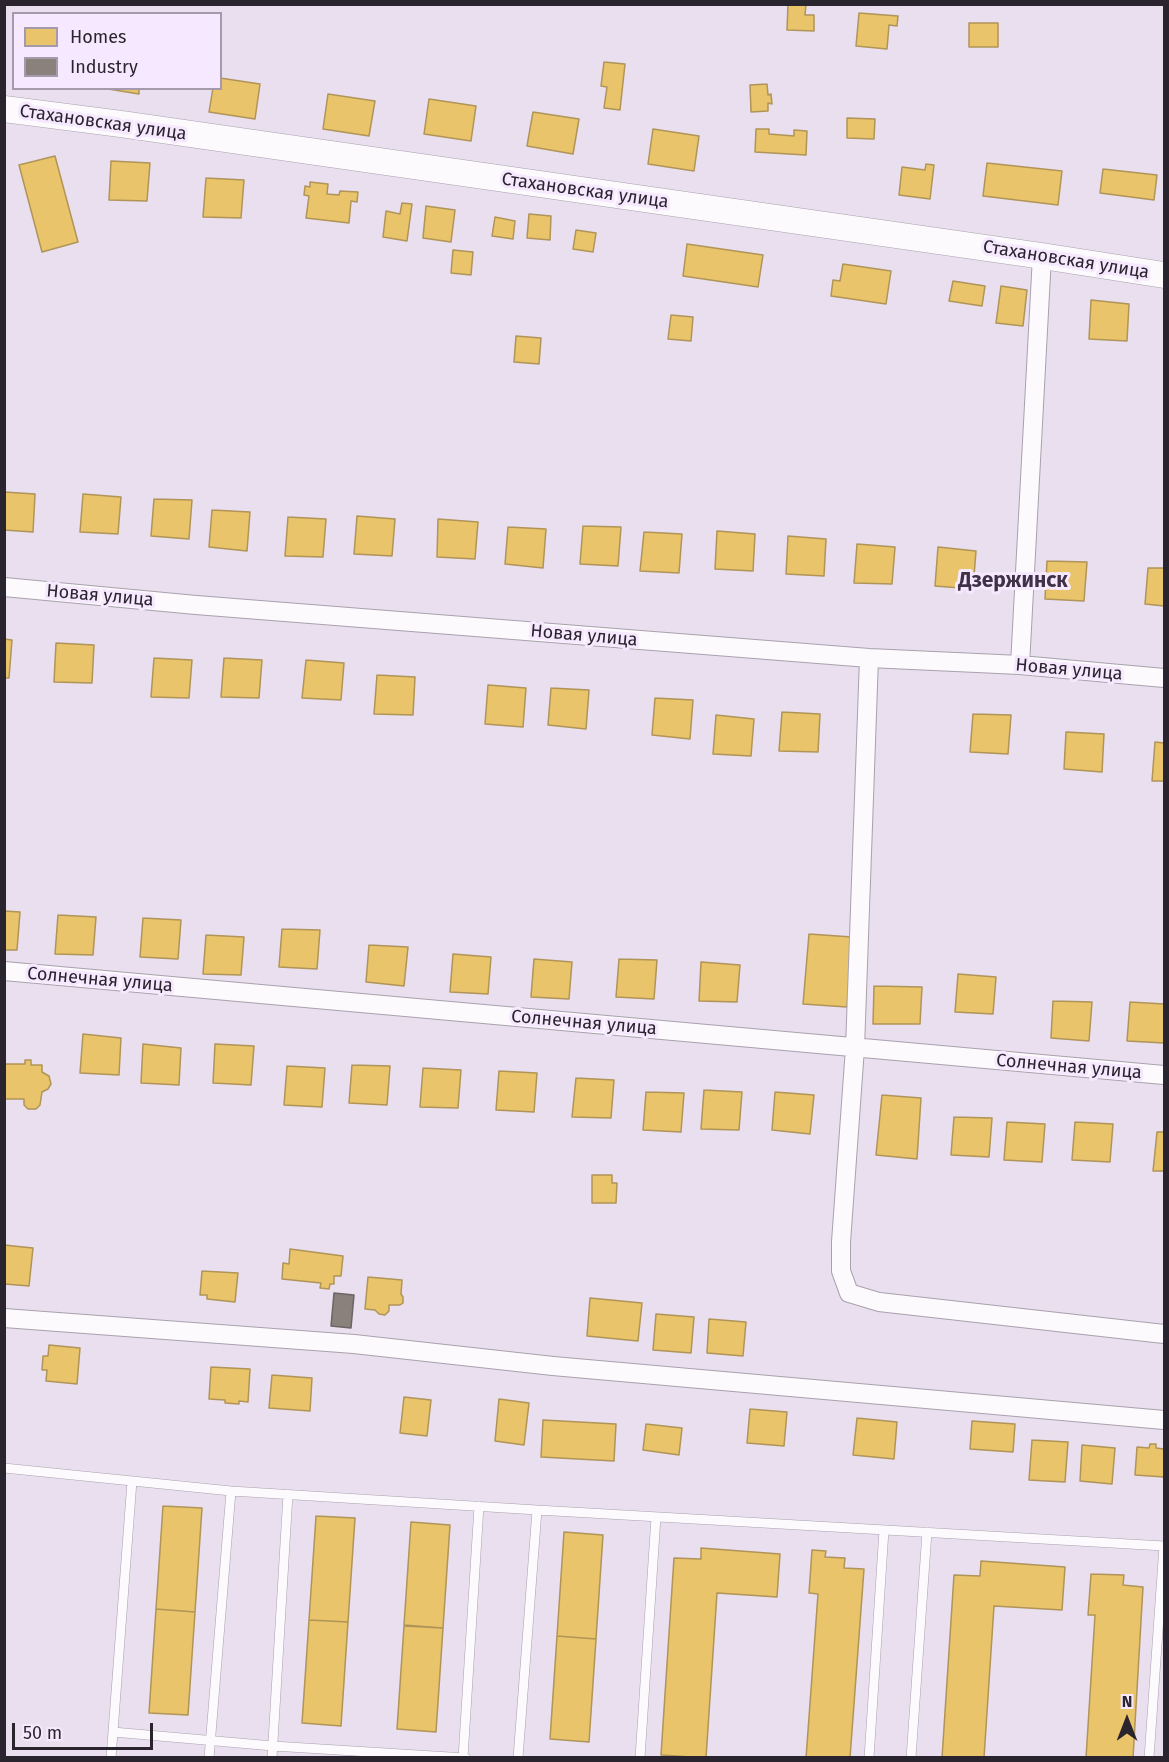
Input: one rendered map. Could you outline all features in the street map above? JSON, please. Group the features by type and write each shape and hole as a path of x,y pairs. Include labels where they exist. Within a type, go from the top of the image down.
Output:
{"street":[{"name":"Стахановская улица","path":"4,110 157,129 1164,275"},
{"path":"1020,665 1042,256"},
{"name":"Новая улица","path":"4,587 195,605 869,658 1020,665 1164,678"},
{"path":"869,658 855,1048 841,1242 841,1271 849,1293 879,1302 1164,1334"},
{"name":"Солнечная улица","path":"4,971 1164,1076"},
{"path":"4,1318 354,1344 565,1367 1164,1420"}],"lane":[{"path":"4,1468 231,1491 1164,1546 1149,1758"},
{"path":"111,1758 132,1480"},
{"path":"209,1758 231,1491"},
{"path":"272,1758 288,1494"},
{"path":"112,1732 273,1746 464,1757 479,1506"},
{"path":"518,1758 537,1510"},
{"path":"640,1758 656,1517"},
{"path":"869,1758 884,1530"},
{"path":"911,1758 927,1532"}],"building: Homes":[{"path":"788,4 806,4 805,15 814,15 814,31 787,30"},
{"path":"859,13 898,16 897,26 889,25 887,49 856,46"},
{"path":"969,23 998,23 998,47 969,47"},
{"path":"604,62 625,64 620,110 604,108 607,87 601,86"},
{"path":"222,78 260,84 255,119 209,112 213,90 222,90"},
{"path":"767,84 772,104 768,103 768,111 751,112 750,85"},
{"path":"114,90 139,90 139,94"},
{"path":"328,94 375,101 369,136 323,129"},
{"path":"429,99 476,106 471,141 424,134"},
{"path":"533,112 579,119 573,154 527,146"},
{"path":"847,118 875,119 874,139 847,138"},
{"path":"653,129 699,136 694,171 648,164"},
{"path":"756,129 769,129 769,134 794,136 794,130 807,131 806,155 755,152"},
{"path":"55,156 78,242 42,252 19,165"},
{"path":"111,161 150,163 147,201 109,200"},
{"path":"987,163 1062,171 1058,205 983,196"},
{"path":"926,164 934,165 930,199 899,195 902,167 925,170"},
{"path":"1103,169 1157,175 1154,200 1100,193"},
{"path":"206,178 244,180 241,218 203,217"},
{"path":"310,182 328,184 327,194 339,195 340,191 358,192 357,202 351,201 349,223 306,218 309,196 304,195 305,186 310,187"},
{"path":"402,203 412,204 407,241 383,237 386,211 400,214"},
{"path":"426,206 455,210 451,242 423,238"},
{"path":"529,214 551,216 550,240 527,238"},
{"path":"495,217 515,221 513,239 492,236"},
{"path":"576,230 596,233 593,252 573,249"},
{"path":"687,244 763,255 758,287 683,276"},
{"path":"453,250 473,252 471,275 451,273"},
{"path":"843,264 891,271 886,304 831,296 833,280 840,281"},
{"path":"953,281 985,286 982,306 949,301"},
{"path":"1001,286 1027,290 1023,326 996,323"},
{"path":"1091,300 1129,304 1127,341 1089,339"},
{"path":"671,315 693,317 691,341 668,339"},
{"path":"516,336 541,338 539,364 514,362"},
{"path":"4,492 35,494 33,532 4,530"},
{"path":"83,494 121,497 118,534 80,532"},
{"path":"154,499 192,500 189,539 151,536"},
{"path":"212,510 250,512 247,551 209,547"},
{"path":"357,516 395,519 392,556 354,554"},
{"path":"288,517 326,519 323,557 285,556"},
{"path":"438,519 478,522 475,559 437,557"},
{"path":"583,526 621,527 618,566 580,564"},
{"path":"508,527 546,529 543,568 505,564"},
{"path":"717,531 755,534 753,571 715,569"},
{"path":"644,532 682,534 679,573 640,571"},
{"path":"788,536 826,539 824,576 786,574"},
{"path":"857,544 895,547 892,584 854,583"},
{"path":"938,547 976,551 973,589 935,586"},
{"path":"1047,561 1087,562 1084,601 1045,599"},
{"path":"1148,568 1164,568 1164,606 1145,604"},
{"path":"4,639 12,640 9,678 4,678"},
{"path":"56,643 94,645 92,683 54,682"},
{"path":"154,658 192,660 189,698 151,697"},
{"path":"224,658 262,660 259,698 221,697"},
{"path":"306,660 344,663 341,700 302,698"},
{"path":"377,675 415,677 413,715 374,714"},
{"path":"488,685 526,688 523,727 485,724"},
{"path":"551,688 589,690 586,729 548,725"},
{"path":"655,698 693,700 690,739 652,735"},
{"path":"782,712 820,714 818,752 779,751"},
{"path":"973,714 1011,715 1008,754 970,752"},
{"path":"716,715 754,719 751,756 713,754"},
{"path":"1066,732 1104,734 1102,772 1064,769"},
{"path":"1155,742 1164,743 1164,781 1152,781"},
{"path":"4,911 20,912 17,950 4,950"},
{"path":"58,915 96,917 93,955 55,954"},
{"path":"143,918 181,920 178,959 140,957"},
{"path":"282,929 320,930 317,969 279,967"},
{"path":"809,934 852,937 847,1007 803,1004"},
{"path":"206,935 244,937 241,975 203,974"},
{"path":"369,945 408,947 404,986 366,982"},
{"path":"453,954 491,957 488,994 450,992"},
{"path":"534,959 572,962 569,999 531,997"},
{"path":"619,959 657,960 654,999 616,997"},
{"path":"701,962 740,965 737,1002 699,1001"},
{"path":"958,974 996,977 993,1014 955,1012"},
{"path":"874,986 922,987 920,1024 873,1024"},
{"path":"1053,1001 1092,1002 1089,1041 1051,1038"},
{"path":"1130,1002 1164,1004 1164,1043 1127,1041"},
{"path":"83,1034 121,1038 119,1075 80,1073"},
{"path":"143,1044 181,1048 179,1085 141,1083"},
{"path":"215,1044 254,1046 251,1085 213,1083"},
{"path":"25,1060 31,1060 31,1065 42,1065 42,1072 49,1076 51,1084 42,1092 40,1105 36,1109 28,1109 24,1105 24,1099 4,1099 4,1064 25,1064"},
{"path":"352,1065 390,1066 387,1105 349,1103"},
{"path":"287,1066 325,1068 322,1107 284,1105"},
{"path":"423,1068 461,1070 458,1108 420,1107"},
{"path":"499,1071 537,1073 534,1112 496,1110"},
{"path":"576,1078 614,1080 611,1118 572,1117"},
{"path":"704,1090 742,1092 739,1130 701,1129"},
{"path":"646,1092 684,1093 681,1132 643,1130"},
{"path":"775,1092 814,1095 810,1134 772,1130"},
{"path":"882,1095 921,1098 917,1159 876,1155"},
{"path":"954,1117 992,1118 989,1157 951,1155"},
{"path":"1007,1122 1045,1124 1042,1162 1004,1160"},
{"path":"1075,1122 1113,1124 1110,1162 1072,1160"},
{"path":"1157,1132 1164,1132 1164,1171 1153,1171"},
{"path":"592,1175 612,1175 612,1183 617,1183 616,1203 592,1203"},
{"path":"4,1245 33,1248 29,1286 4,1285"},
{"path":"290,1249 343,1256 341,1276 334,1276 334,1284 330,1284 329,1289 320,1288 321,1283 282,1279 283,1263 289,1264"},
{"path":"202,1271 238,1273 235,1302 207,1299 207,1295 200,1295"},
{"path":"368,1277 402,1280 403,1303 389,1305 389,1311 385,1315 375,1310 365,1309"},
{"path":"590,1298 642,1303 638,1341 587,1336"},
{"path":"656,1314 694,1317 691,1353 653,1350"},
{"path":"709,1319 746,1322 743,1356 707,1353"},
{"path":"49,1345 80,1348 77,1384 46,1381 47,1370 42,1370 43,1356 48,1356"},
{"path":"211,1367 250,1369 248,1402 225,1403 225,1400 209,1399"},
{"path":"272,1375 312,1378 310,1411 269,1408"},
{"path":"404,1397 431,1400 427,1436 400,1433"},
{"path":"499,1399 529,1403 524,1445 495,1441"},
{"path":"750,1409 787,1412 784,1446 747,1443"},
{"path":"857,1418 897,1422 894,1459 853,1455"},
{"path":"543,1420 616,1424 614,1461 541,1457"},
{"path":"972,1421 1015,1424 1013,1452 970,1449"},
{"path":"646,1424 682,1428 679,1455 643,1450"},
{"path":"1032,1440 1068,1442 1065,1482 1029,1480"},
{"path":"1150,1444 1156,1444 1156,1448 1164,1449 1164,1477 1135,1475 1137,1447 1149,1448"},
{"path":"1082,1445 1115,1448 1112,1484 1080,1481"},
{"path":"163,1506 202,1508 195,1612 156,1609"},
{"path":"316,1516 355,1518 348,1622 309,1620"},
{"path":"411,1522 450,1525 443,1628 404,1625"},
{"path":"564,1532 603,1535 596,1639 557,1636"},
{"path":"701,1548 780,1554 777,1597 717,1593 706,1758 661,1755 674,1558 701,1559"},
{"path":"812,1550 826,1551 825,1557 845,1558 844,1568 864,1569 850,1758 806,1758 818,1594 809,1593"},
{"path":"981,1561 1065,1567 1062,1610 994,1606 984,1758 942,1758 954,1575 980,1576"},
{"path":"1091,1574 1124,1575 1123,1585 1143,1587 1133,1758 1086,1758 1095,1615 1088,1615"},
{"path":"156,1609 195,1612 188,1715 149,1713"},
{"path":"309,1620 348,1622 341,1726 302,1723"},
{"path":"404,1626 443,1628 436,1732 397,1729"},
{"path":"557,1636 596,1639 589,1742 550,1739"}],"building: Industry":[{"path":"334,1293 354,1295 351,1328 331,1326"}],"district":[{"name":"Дзержинск","path":"1013,581"}]}
